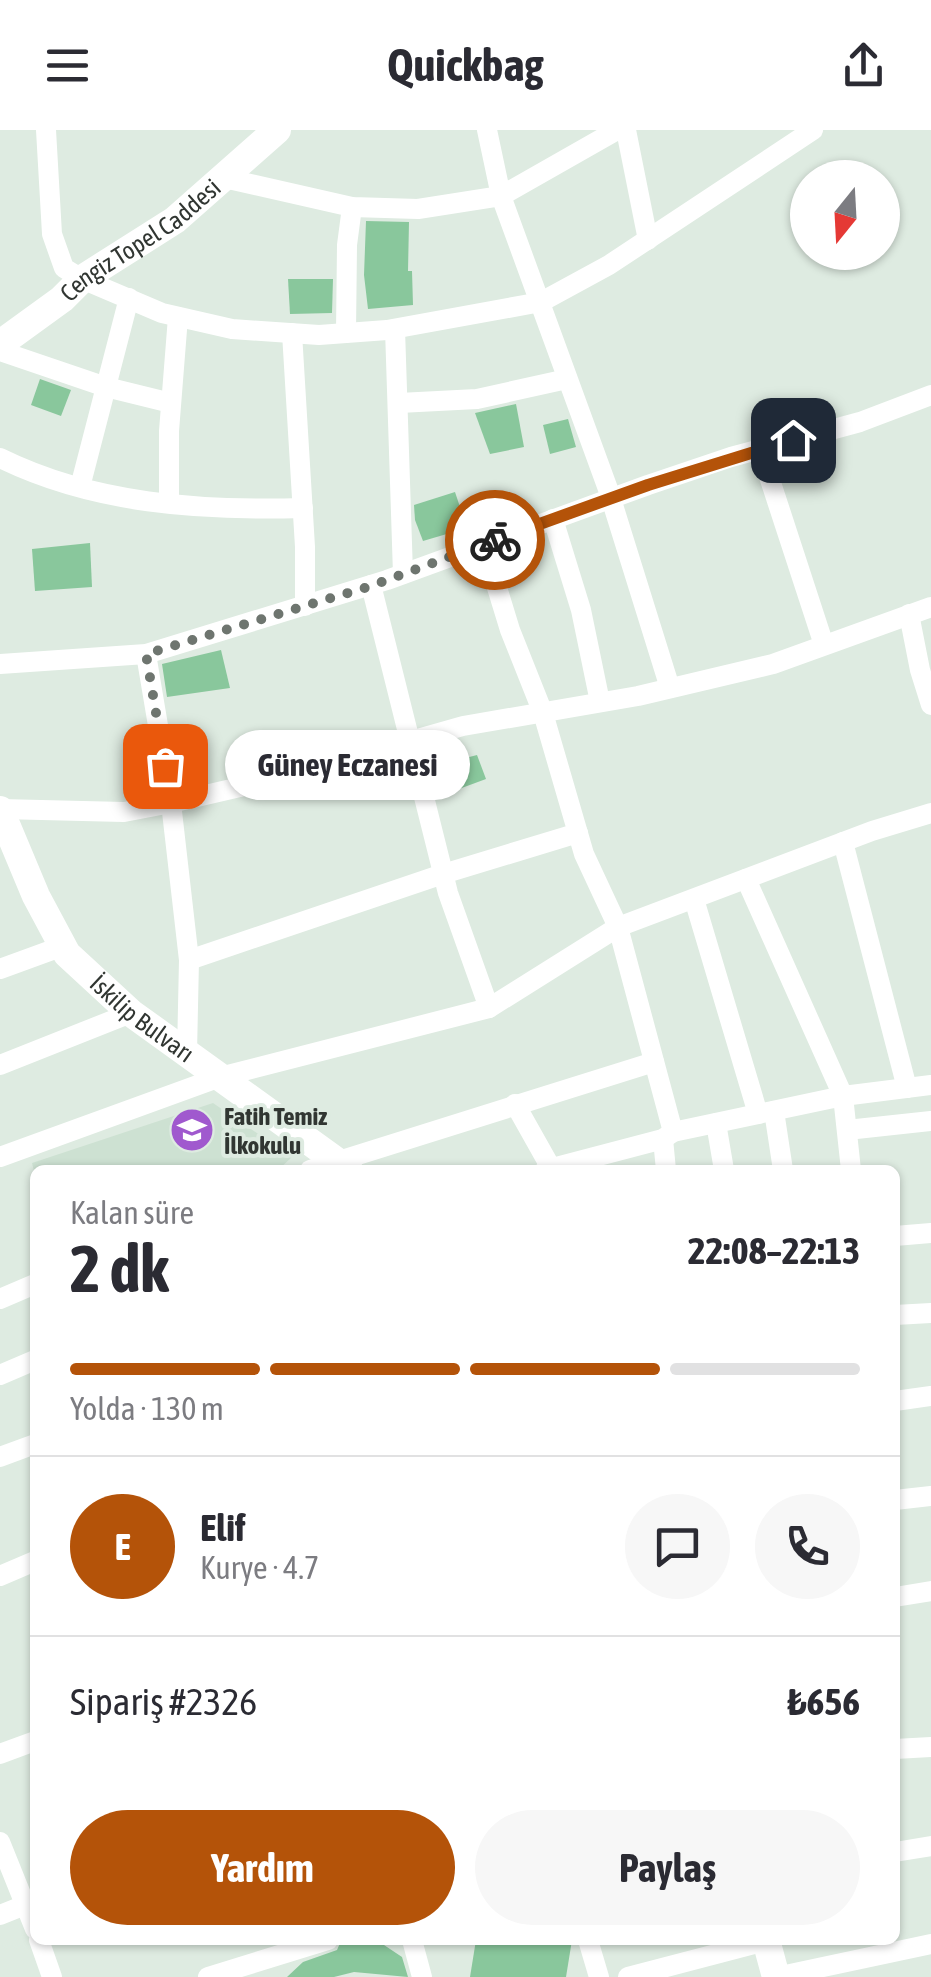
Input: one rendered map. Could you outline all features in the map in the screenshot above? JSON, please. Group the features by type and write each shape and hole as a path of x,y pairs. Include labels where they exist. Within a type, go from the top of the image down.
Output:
{"main road":[{"name":"Cengiz Topel Caddesi","path":"0,347 82,280 175,220 277,130"},
{"name":"İskilip Bulvarı","path":"0,810 36,896 67,954 131,1012 220,1077 329,1165"},
{"path":"767,1945 776,1977"}],"street":[{"path":"46,130 52,234 64,268 82,280 178,317 232,329 292,333 394,329 541,302 648,240 813,130"},
{"path":"488,130 501,196 611,498 670,688"},
{"path":"224,178 352,206 418,208 501,196 618,130"},
{"path":"626,130 648,240"},
{"path":"346,333 347,245 352,206"},
{"path":"80,487 129,298"},
{"path":"169,503 178,317"},
{"path":"394,329 403,574"},
{"path":"292,333 304,606"},
{"path":"0,347 106,388 171,403"},
{"path":"399,404 477,399 567,378"},
{"path":"0,664 146,654 371,586 611,498 760,449 860,422 931,395"},
{"path":"760,449 824,644"},
{"path":"0,458 80,487 131,499 230,510 302,508"},
{"path":"553,519 581,610 600,702"},
{"path":"484,544 510,630 544,712 584,854 618,927 654,1062 668,1135 666,1165"},
{"path":"371,586 443,874 489,1008"},
{"path":"0,810 124,812 171,803 287,776 463,726 670,688 773,664 931,607"},
{"path":"909,614 931,704"},
{"path":"146,654 171,803 189,960 188,1053"},
{"path":"0,1157 220,1077 489,1008 618,927 931,813"},
{"path":"189,960 578,833"},
{"path":"843,842 907,1088"},
{"path":"746,879 843,1096 850,1165"},
{"path":"694,899 782,1165"},
{"path":"0,969 63,946"},
{"path":"0,1064 131,1012"},
{"path":"337,1165 654,1062"},
{"path":"598,1162 668,1135 716,1123 843,1096 931,1085"},
{"path":"515,1104 546,1165"},
{"path":"847,1130 931,1120"},
{"path":"716,1123 723,1165"},
{"path":"900,1236 931,1233"},
{"path":"0,1298 30,1286"},
{"path":"900,1315 931,1313"},
{"path":"0,1374 30,1362"},
{"path":"900,1400 931,1396"},
{"path":"0,1457 30,1446"},
{"path":"900,1499 931,1496"},
{"path":"0,1576 30,1564"},
{"path":"900,1596 931,1590"},
{"path":"0,1754 30,1744"},
{"path":"900,1749 931,1747"},
{"path":"0,1842 30,1901"},
{"path":"900,1851 931,1846"},
{"path":"0,1915 30,1903"},
{"path":"776,1977 931,1944"},
{"path":"41,1945 52,1977"},
{"path":"208,1977 312,1945"},
{"path":"413,1945 422,1977"},
{"path":"589,1945 599,1977"},
{"path":"628,1977 747,1945"}],"shaded area":[{"name":"Fatih Temiz İlkokulu","path":"213,1103 292,1157 283,1165 32,1163"}],"building":[{"path":"366,221 409,222 408,271 412,271 413,305 368,309 364,275"},
{"path":"288,279 333,279 332,313 290,314"},
{"path":"40,379 71,390 61,416 31,405"},
{"path":"516,404 524,447 490,454 475,413"},
{"path":"568,419 576,447 550,454 543,425"},
{"path":"455,492 467,528 423,541 414,505"},
{"path":"90,543 92,587 35,591 32,549"},
{"path":"221,650 230,688 167,697 162,664"},
{"path":"477,755 486,779 440,796 431,767"},
{"path":"339,1945 384,1945 402,1957 408,1977 354,1972 334,1977 287,1977 303,1962 337,1950"},
{"path":"475,1945 571,1945 566,1977 470,1977"}],"way so far":[{"path":"165,766 146,654 371,586 495,540"}],"place":[{"name":"Güney Eczanesi","path":"165,766"},
{"name":"Fatih Temiz İlkokulu","path":"192,1130"}],"route":[{"path":"495,540 731,457 793,440"}]}
